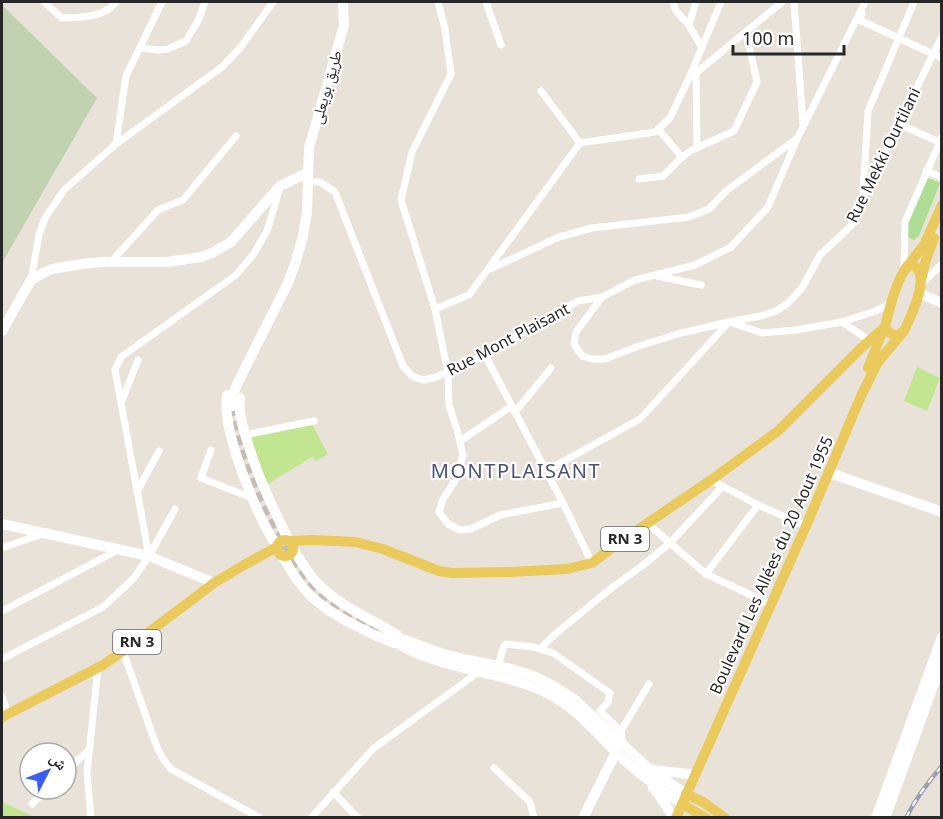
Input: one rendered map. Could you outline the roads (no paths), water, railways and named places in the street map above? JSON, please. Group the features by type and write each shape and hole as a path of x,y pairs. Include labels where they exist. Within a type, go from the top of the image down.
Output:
{"main road":[{"name":"طريق بويعلى","path":"242,373 297,261 306,212 309,148 344,25 343,2"},
{"path":"2,331 31,280 52,269 82,264 167,262 201,257 231,242 280,186 307,177"},
{"path":"900,333 888,333 885,327 892,302 904,270 924,244 942,205"},
{"name":"Boulevard Les Allées du 20 Aout 1955","path":"684,791 830,473 861,396 878,362 900,333 921,286 930,248 942,221"},
{"path":"904,270 909,266 916,266 921,273 921,286"},
{"path":"921,286 942,297"},
{"path":"921,286 942,303"},
{"name":"RN 3","path":"5,716 98,668 214,583 252,560 279,550 282,541 291,545 313,540 351,541 383,549 439,571 452,573 567,569 592,563 778,431 885,327"},
{"path":"871,341 900,333"},
{"name":"Boulevard Les Allées du 20 Aout 1955","path":"673,816 875,351 871,341"},
{"path":"233,406 234,392 242,373"},
{"path":"242,373 243,382 239,405 245,435 264,489 291,545 310,575 330,594 401,642 434,659 527,684 560,700 621,749"},
{"path":"242,373 229,387 226,409 234,445 253,498 269,533 294,575 318,603 380,638 498,666 541,679 560,689 574,699 644,771 673,816 681,813 702,815"},
{"path":"830,473 942,512"},
{"path":"2,524 149,556 214,583"},
{"path":"876,818 942,637"},
{"path":"885,818 942,662"},
{"path":"583,818 592,810 621,749"},
{"path":"644,771 674,774 702,815"},
{"path":"644,771 703,802 725,818"}],"street":[{"path":"44,2 62,18 98,14 112,8 116,2"},
{"path":"116,144 126,76 162,2"},
{"path":"140,48 168,49 186,41 199,19 205,2"},
{"path":"31,280 39,235 45,219 63,190 116,144 222,68 240,48 273,2"},
{"path":"438,2 445,29 451,74 412,152 401,200 435,309 448,373 449,405 463,455 456,479 442,501 439,512 448,524 460,530 471,529 500,515 563,503"},
{"path":"486,2 501,45"},
{"path":"673,2 676,11 689,25 702,48"},
{"path":"689,25 696,2"},
{"path":"435,309 470,295 580,143 655,132 670,118 690,78 721,2"},
{"path":"690,78 782,2"},
{"path":"794,2 803,126"},
{"path":"867,2 859,20 942,58"},
{"name":"Rue Mont Plaisant","path":"307,177 335,192 403,366 412,376 423,380 448,373 578,301 602,297 635,280 695,265 731,247 768,207 803,126 867,2"},
{"path":"863,198 868,111 914,2"},
{"path":"639,179 663,176 682,157 734,131 757,82 746,32"},
{"name":"Rue Mekki Ourtilani","path":"602,297 576,332 574,344 582,356 605,360 681,333 762,316 776,311 796,296 820,255 850,226 942,36"},
{"path":"696,73 697,148"},
{"path":"541,91 580,143"},
{"path":"899,124 941,141 905,222 904,270"},
{"path":"658,129 682,157"},
{"path":"111,262 158,210 183,200 236,136"},
{"path":"488,270 566,235 592,228 689,217 709,209 726,191 797,139"},
{"path":"926,171 942,177"},
{"path":"149,556 115,370 121,357 236,275 253,255 267,231 280,186"},
{"path":"921,286 942,264"},
{"path":"653,275 701,285"},
{"path":"546,471 640,419 729,322 762,333 796,330 842,322 876,311 892,302"},
{"path":"842,322 871,341"},
{"path":"484,355 563,503 592,563"},
{"path":"121,403 138,360"},
{"path":"460,441 514,409 551,368"},
{"path":"245,435 314,421"},
{"path":"211,450 201,478 253,498"},
{"path":"137,492 159,451"},
{"path":"711,480 758,505 801,524"},
{"path":"540,649 599,597 670,543 723,486"},
{"path":"706,574 758,505"},
{"path":"2,659 103,607 133,579 149,556 175,508"},
{"path":"647,523 706,574 766,602"},
{"path":"2,548 45,533"},
{"path":"2,611 120,549"},
{"path":"498,666 506,644 533,647 553,653 610,693 609,702 600,711 621,731"},
{"path":"123,651 155,742 161,757 168,766 260,818"},
{"path":"91,818 87,773 98,668"},
{"path":"310,818 374,748 480,671"},
{"path":"621,749 621,731 649,684"},
{"path":"2,697 5,716"},
{"path":"78,760 90,749"},
{"path":"494,768 530,802 534,818"},
{"path":"333,792 358,818"},
{"path":"32,804 35,801"}],"tunnel":[{"path":"233,406 242,453 267,513 294,565 310,586 328,601 387,636"}],"railway":[{"path":"906,818 922,790 942,766"}],"district":[{"name":"MONTPLAISANT","path":"516,471"}]}
